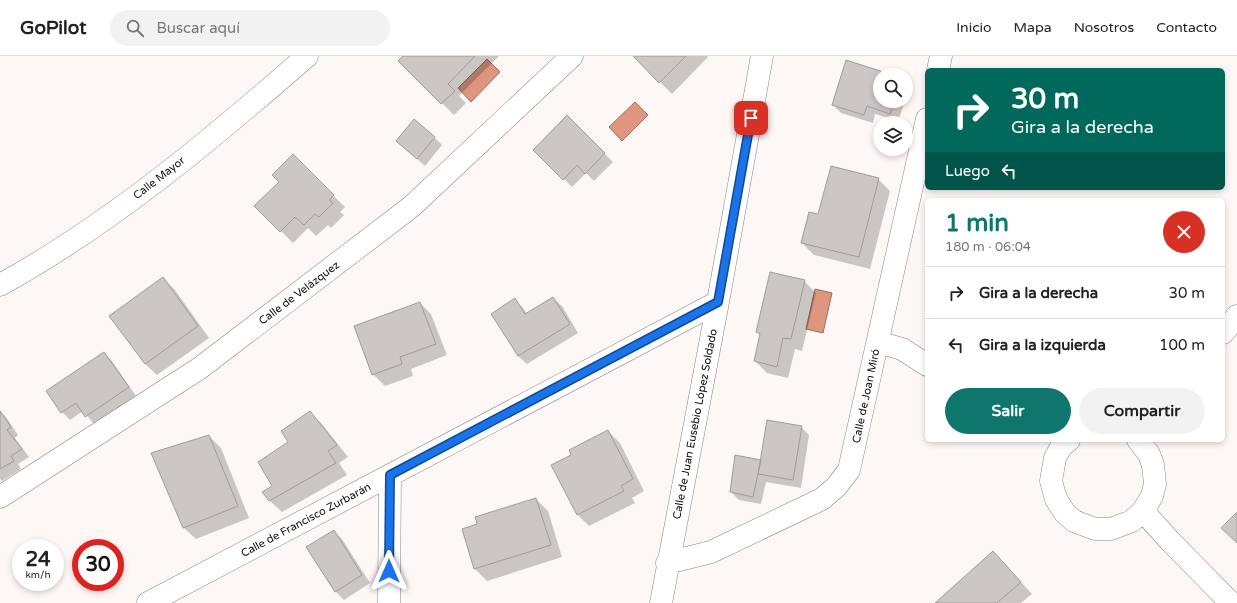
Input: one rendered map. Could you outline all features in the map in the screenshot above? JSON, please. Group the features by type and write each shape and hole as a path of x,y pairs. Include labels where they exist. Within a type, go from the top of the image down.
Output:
{"street":[{"name":"Calle Mayor","path":"0,285 27,270 112,215 238,116 307,56"},
{"name":"Calle de Velázquez","path":"0,497 200,368 412,207 572,56"},
{"name":"Calle de Juan Eusebio López Soldado","path":"660,603 718,302 762,56"},
{"path":"938,68 941,56"},
{"name":"Calle de Joan Miró","path":"668,563 711,552 822,499 837,486 849,470 925,128"},
{"name":"Calle de Francisco Zurbarán","path":"148,603 718,302"},
{"path":"1225,331 1237,316"},
{"path":"878,342 902,349 925,364"},
{"path":"1060,442 1055,458 1051,481 1056,499 1065,513 1074,521 1095,529 1111,529 1132,521 1143,511 1152,496 1155,484 1153,465 1149,454 1140,442"},
{"path":"389,603 390,475"},
{"path":"1143,511 1170,541 1231,603"}],"shaded area":[{"path":"487,59 500,72 471,102 458,88"},
{"path":"635,102 648,115 622,141 609,127"},
{"path":"815,289 832,293 823,333 806,329"}],"building":[{"path":"403,56 475,56 448,84 455,91 441,104 398,61"},
{"path":"633,56 686,56 659,83"},
{"path":"846,60 873,69 873,108 892,108 890,114 867,106 864,115 832,105"},
{"path":"567,115 605,153 585,174 577,165 563,180 533,150"},
{"path":"414,119 435,137 417,159 396,141"},
{"path":"293,154 334,195 329,200 333,203 319,217 315,214 304,225 295,217 280,232 254,206 279,182 272,175"},
{"path":"831,166 879,178 859,257 801,243 809,212 818,214"},
{"path":"770,272 805,280 791,339 783,338 777,367 754,361 760,334 756,332"},
{"path":"163,277 198,326 145,364 109,316"},
{"path":"553,297 570,324 518,356 491,314 515,298 525,314"},
{"path":"420,302 436,344 400,357 402,364 372,375 354,326"},
{"path":"104,352 129,387 85,417 76,403 61,413 46,391"},
{"path":"0,411 11,427 7,430 22,449 11,456 14,461 0,469"},
{"path":"310,411 337,445 328,451 336,463 269,501 262,492 272,486 258,462 288,442 281,431"},
{"path":"767,420 802,426 793,480 758,474"},
{"path":"608,430 633,479 621,486 624,491 577,515 551,465 571,455 569,450"},
{"path":"209,435 238,506 183,528 151,453"},
{"path":"735,455 761,460 753,497 730,492"},
{"path":"536,498 551,545 474,569 462,529 477,524 475,517"},
{"path":"1237,512 1237,543 1221,528"},
{"path":"334,530 362,575 335,592 306,547"},
{"path":"993,551 1021,582 997,603 935,603"}],"route":[{"path":"389,571 390,475 718,302 751,118"}]}
